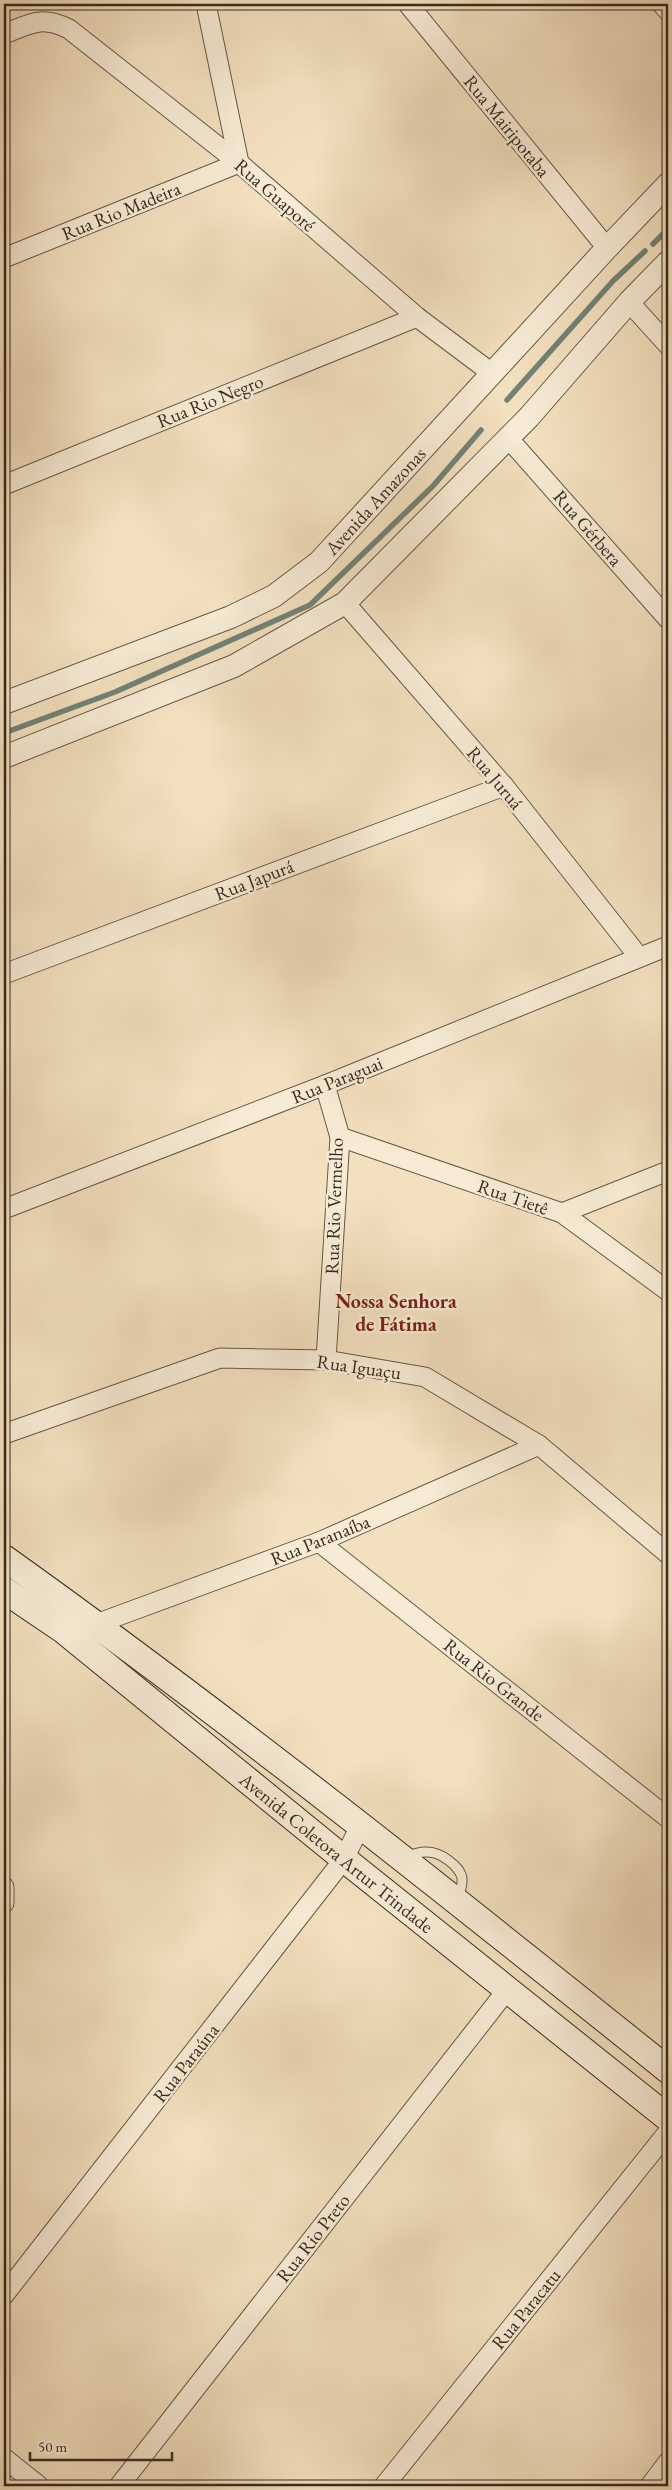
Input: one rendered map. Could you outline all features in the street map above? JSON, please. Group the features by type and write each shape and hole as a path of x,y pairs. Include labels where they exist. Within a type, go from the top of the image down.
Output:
{"main road":[{"name":"Avenida Coletora Artur Trindade","path":"4,1558 96,1624 360,1826 668,2070"},
{"name":"Avenida Coletora Artur Trindade","path":"4,1590 63,1630 344,1859 668,2118"}],"street":[{"path":"206,4 239,163"},
{"name":"Rua Mairipotaba","path":"408,4 607,248"},
{"path":"662,4 668,11"},
{"name":"Rua Guaporé","path":"4,34 37,21 53,21 69,29 239,163 417,317 493,374"},
{"name":"Rua Rio Madeira","path":"4,258 239,163"},
{"name":"Avenida Amazonas","path":"4,704 231,617 274,596 319,562 668,184"},
{"path":"4,758 234,666 345,603 508,438 629,302 668,262"},
{"path":"629,302 668,345"},
{"name":"Rua Rio Negro","path":"4,485 417,317"},
{"name":"Rua Gérbera","path":"508,438 668,619"},
{"name":"Rua Juruá","path":"345,603 504,786 639,957"},
{"name":"Rua Japurá","path":"4,974 504,786"},
{"name":"Rua Paraguai","path":"4,1209 325,1085 668,946"},
{"name":"Rua Rio Vermelho","path":"325,1085 340,1137 326,1360"},
{"name":"Rua Tietê","path":"340,1137 562,1213 668,1291"},
{"path":"562,1213 668,1171"},
{"name":"Rua Iguaçu","path":"4,1434 220,1358 326,1360 425,1377 539,1445 668,1554"},
{"name":"Rua Paranaíba","path":"96,1624 319,1542 539,1445"},
{"name":"Rua Rio Grande","path":"319,1542 668,1818"},
{"name":"Rua Paraúna","path":"4,2295 344,1859 360,1826"},
{"path":"4,1887 4,1903"},
{"name":"Rua Rio Preto","path":"119,2486 508,1990"},
{"name":"Rua Paracatu","path":"384,2486 668,2132"},
{"path":"4,2458 39,2486"},
{"path":"650,2486 668,2462"}],"waterway":[{"path":"653,244 668,229"},
{"path":"507,400 613,281 645,251"},
{"path":"4,733 115,692 310,605 433,486 481,430"}],"district":[{"name":"Nossa Senhora de Fátima","path":"396,1312"}]}
